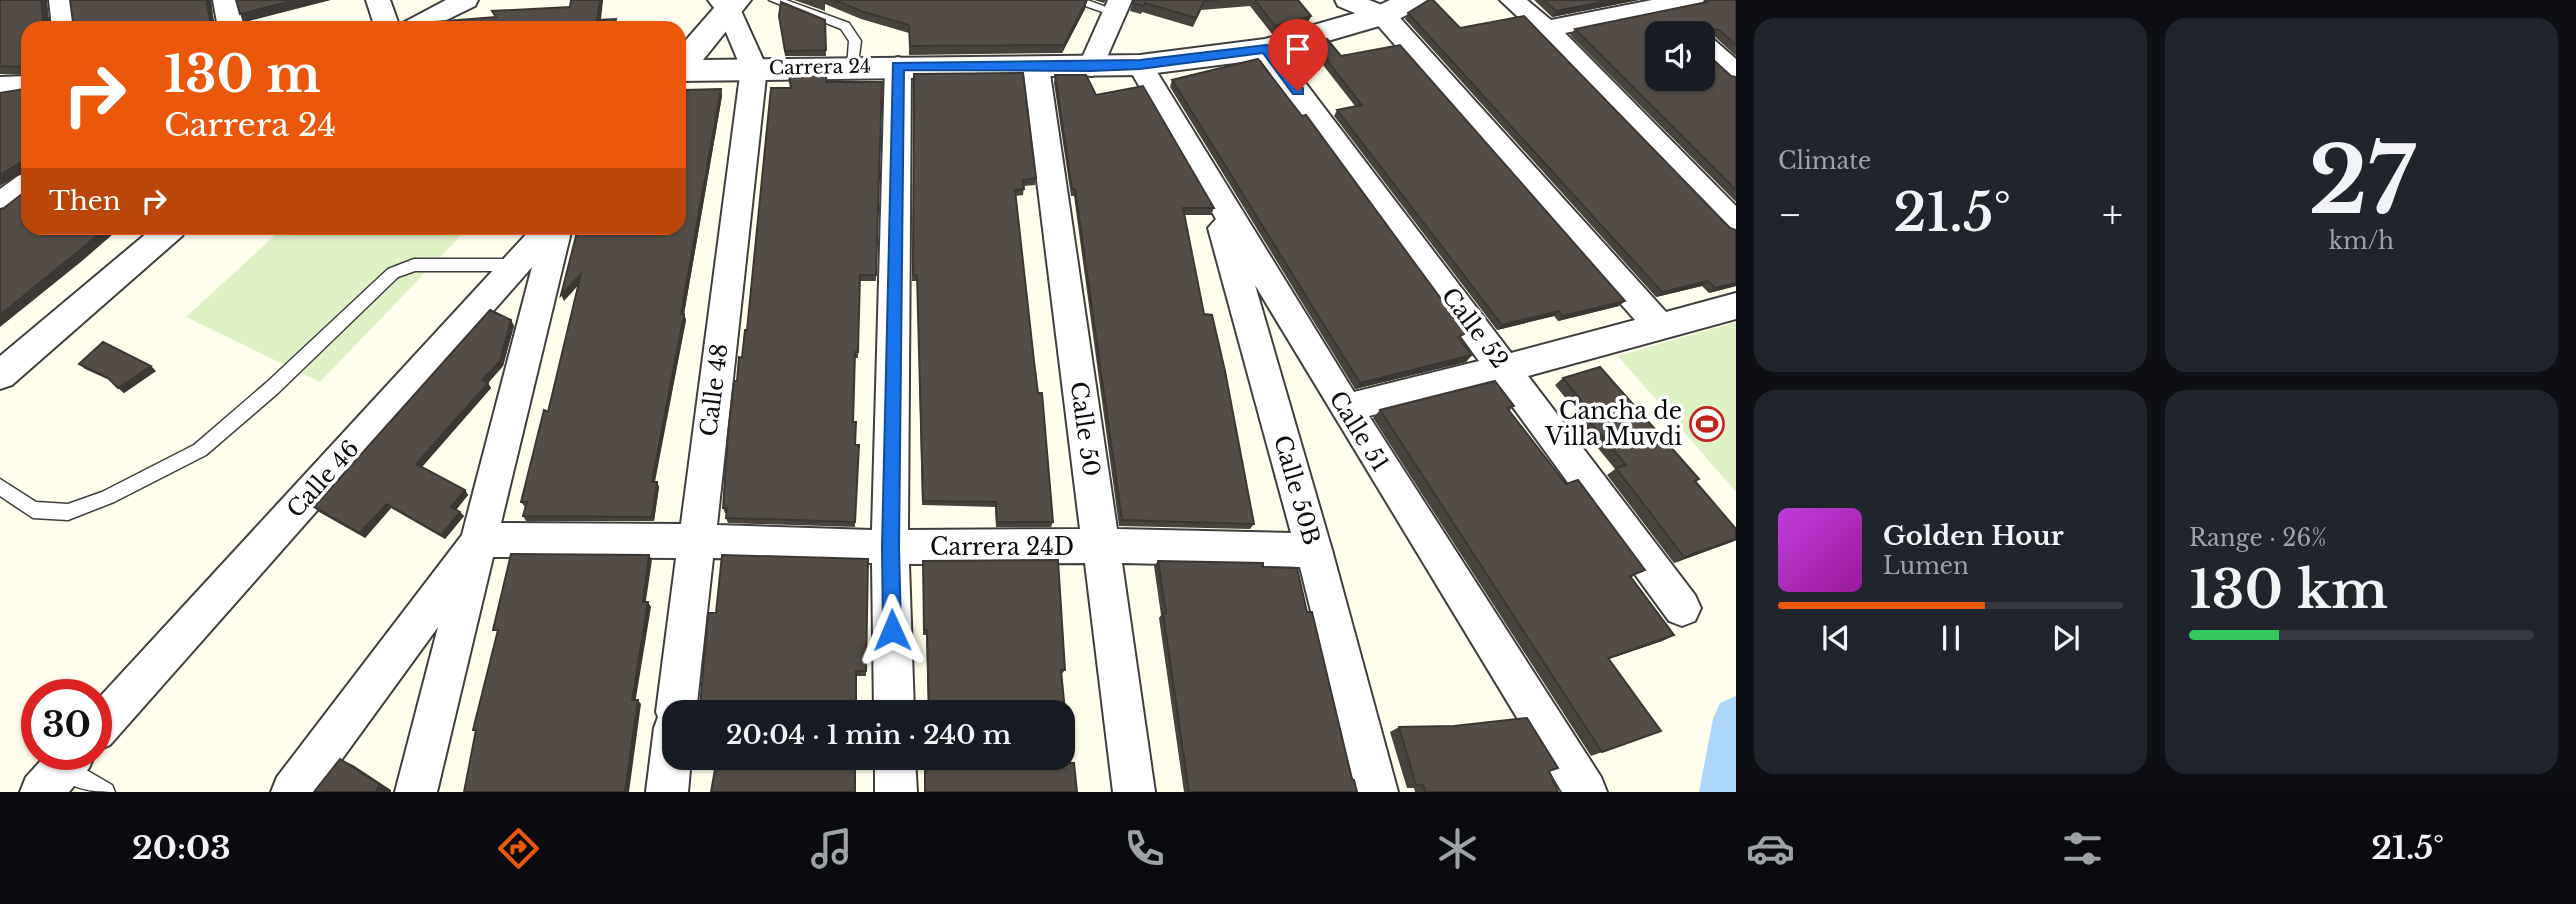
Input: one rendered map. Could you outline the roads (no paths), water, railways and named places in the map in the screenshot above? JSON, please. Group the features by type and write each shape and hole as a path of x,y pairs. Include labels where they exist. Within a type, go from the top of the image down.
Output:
{"street":[{"path":"61,0 64,21"},
{"path":"225,0 229,21"},
{"path":"379,0 386,21"},
{"path":"424,21 466,0"},
{"path":"1348,0 1383,15 1659,327"},
{"name":"Carrera 24","path":"686,70 1140,65 1266,49 1383,15 1414,0"},
{"path":"1512,0 1546,29 1736,224"},
{"path":"1546,29 1692,0"},
{"path":"728,3 754,68"},
{"path":"686,60 728,3"},
{"path":"1091,67 1117,6"},
{"path":"1661,6 1678,21"},
{"name":"Calle 52","path":"1266,49 1682,608"},
{"path":"1715,55 1736,74"},
{"name":"Calle 51","path":"1140,65 1345,408 1586,792"},
{"path":"894,700 890,547 898,66"},
{"name":"Calle 50","path":"1036,67 1134,792"},
{"name":"Calle 48","path":"677,700 754,68"},
{"path":"0,88 21,86"},
{"path":"0,205 21,188"},
{"name":"Calle 50B","path":"1212,189 1314,550 1377,792"},
{"path":"0,375 164,235"},
{"name":"Calle 46","path":"112,713 543,235"},
{"path":"416,792 555,235"},
{"path":"1345,408 1506,369 1736,306"},
{"path":"292,792 481,540"},
{"name":"Carrera 24D","path":"481,540 1314,550"},
{"path":"667,792 669,770"},
{"path":"895,770 895,792"}],"lane":[{"path":"775,0 845,26 853,34 855,41 853,67"},
{"path":"1074,0 1117,6"},
{"path":"0,486 33,510 68,512 108,498 200,450 272,388 393,273 414,265 515,265"},
{"path":"60,771 106,792"}],"waterway":[{"path":"1723,792 1736,719"}],"place":[{"name":"Cancha de Villa Muvdi","path":"1707,424"}]}
